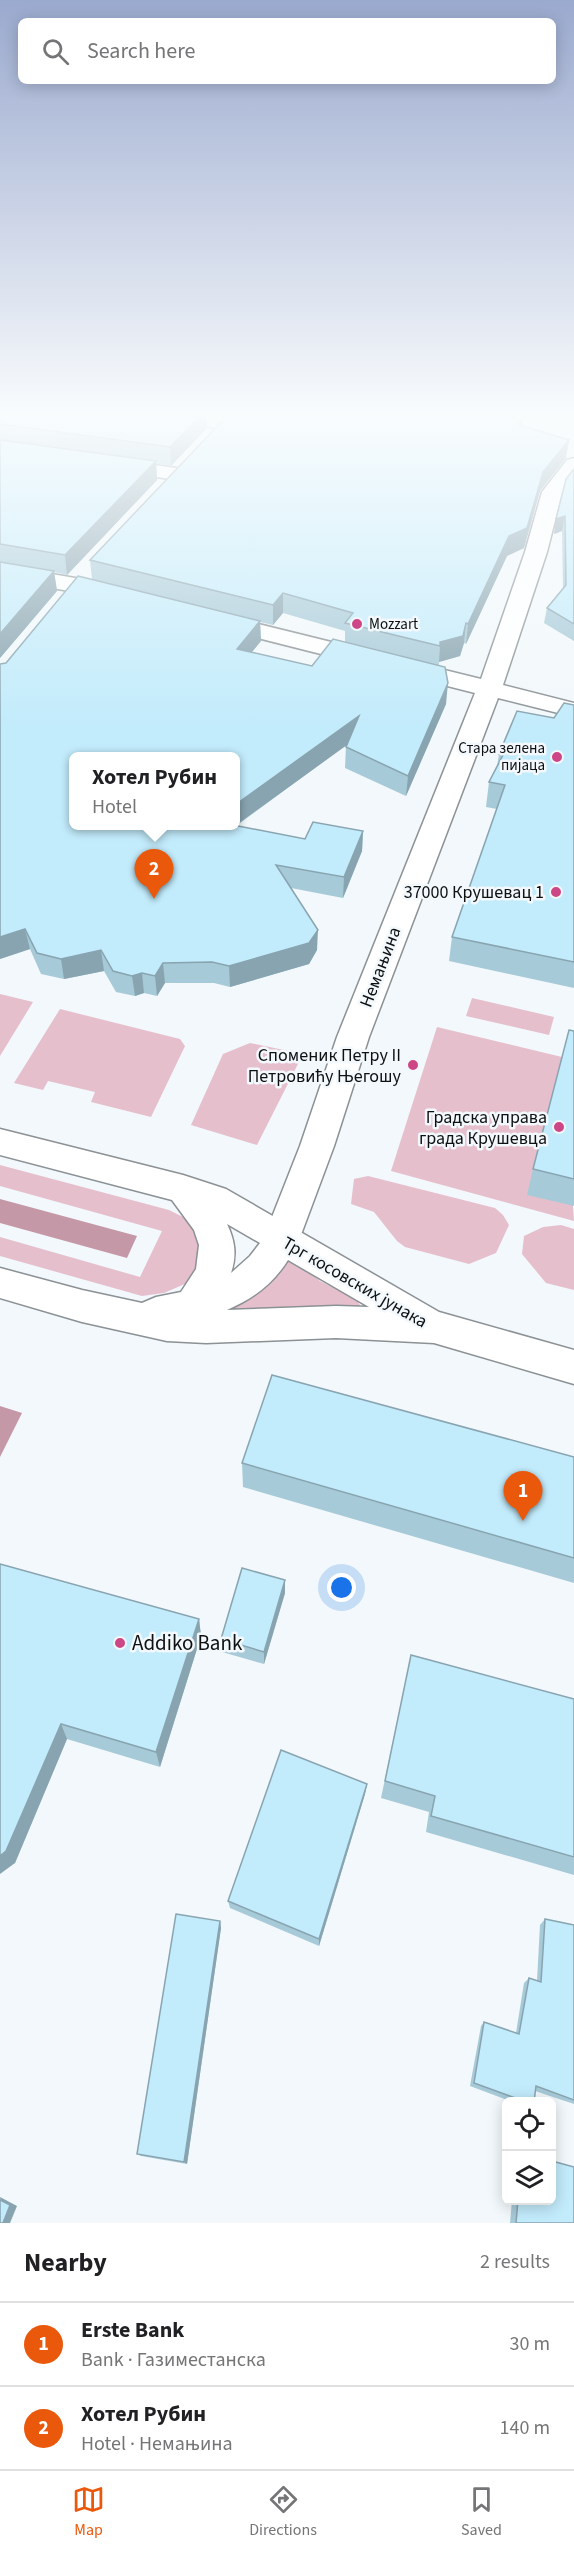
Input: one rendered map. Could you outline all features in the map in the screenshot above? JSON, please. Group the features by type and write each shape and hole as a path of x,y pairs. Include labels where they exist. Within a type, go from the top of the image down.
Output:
{"street":[{"name":"Немањина","path":"125,1317 193,1305 240,1287 263,1267 281,1240 317,1146 352,1037 488,689 536,552 545,520"},
{"path":"0,572 75,584 132,599"},
{"path":"200,616 574,710"},
{"name":"Трг косовских јунака","path":"0,1142 214,1199 434,1327"},
{"path":"183,1189 206,1217 217,1238 219,1254 216,1270 193,1305"},
{"name":"Трг косовских јунака","path":"0,1283 125,1317 167,1325 206,1327 336,1322 434,1327"},
{"path":"434,1327 574,1367"}],"shaded area":[{"path":"0,994 33,1002 0,1056"},
{"path":"472,998 554,1017 549,1035 466,1016"},
{"path":"60,1009 180,1039 185,1046 151,1117 91,1102 95,1092 48,1081 43,1090 14,1083"},
{"path":"437,1027 562,1057 574,1221 391,1171"},
{"path":"250,1043 303,1054 257,1145 191,1125 223,1054"},
{"path":"0,1165 169,1210 185,1218 203,1238 194,1280 164,1293 142,1296 0,1256 0,1237 140,1277 162,1231 0,1186"},
{"path":"368,1176 495,1208 509,1225 496,1253 469,1264 405,1247 397,1241 374,1212 351,1204 354,1179"},
{"path":"0,1199 137,1236 127,1258 0,1223"},
{"path":"561,1225 574,1229 574,1290 546,1283 522,1254 524,1236 543,1227"},
{"path":"297,1262 320,1281 357,1300 360,1305 355,1310 237,1313 233,1308 236,1304 284,1263"},
{"path":"0,1406 22,1413 0,1457"}],"building":[{"path":"0,520 99,520 65,555 0,544"},
{"path":"128,520 529,520 527,528 509,536 468,624 466,623 463,636 440,642 440,646 345,623 353,613 283,593 273,605 90,560"},
{"path":"565,520 574,520 574,624 547,608 566,585"},
{"path":"0,562 54,571 0,634"},
{"path":"78,576 260,621 237,649 312,666 333,639 445,667 448,683 408,776 346,747 359,716 240,801 240,752 69,752 69,830 240,830 240,826 305,839 313,822 363,831 344,877 276,865 318,930 309,943 229,966 212,962 163,963 155,976 142,973 132,976 113,971 101,950 61,959 37,953 25,929 0,937 0,664 6,663"},
{"path":"564,703 574,705 574,962 452,937 505,785 489,782 503,755 499,754 517,711 554,718"},
{"name":"Градска управа града Крушевца","path":"569,1030 574,1031 574,1179 533,1169"},
{"path":"272,1375 574,1457 574,1558 242,1463"},
{"path":"0,1564 199,1619 156,1752 61,1724 6,1851 0,1856"},
{"path":"242,1568 285,1580 264,1652 221,1639"},
{"path":"411,1655 574,1699 574,1857 431,1816 435,1796 385,1781"},
{"path":"281,1750 367,1784 319,1939 228,1901"},
{"path":"176,1914 220,1921 184,2162 137,2154"},
{"path":"545,1919 574,1925 574,2100 536,2086 535,2097 512,2097 474,2083 484,2022 519,2034 529,1978 541,1982"},
{"path":"556,2162 574,2167 574,2223 516,2223 518,2205 556,2205"},
{"path":"0,2200 10,2205 3,2223 0,2223"}],"place":[{"name":"Mozzart","path":"357,624"},
{"name":"Стара зелена пијаца","path":"557,757"},
{"name":"37000 Крушевац 1","path":"556,892"},
{"name":"Хотел Рубин","path":"154,899"},
{"name":"Споменик Петру II Петровићу Његошу","path":"413,1065"},
{"name":"Градска управа града Крушевца","path":"559,1127"},
{"name":"Erste Bank","path":"523,1521"},
{"name":"Addiko Bank","path":"120,1643"}]}
